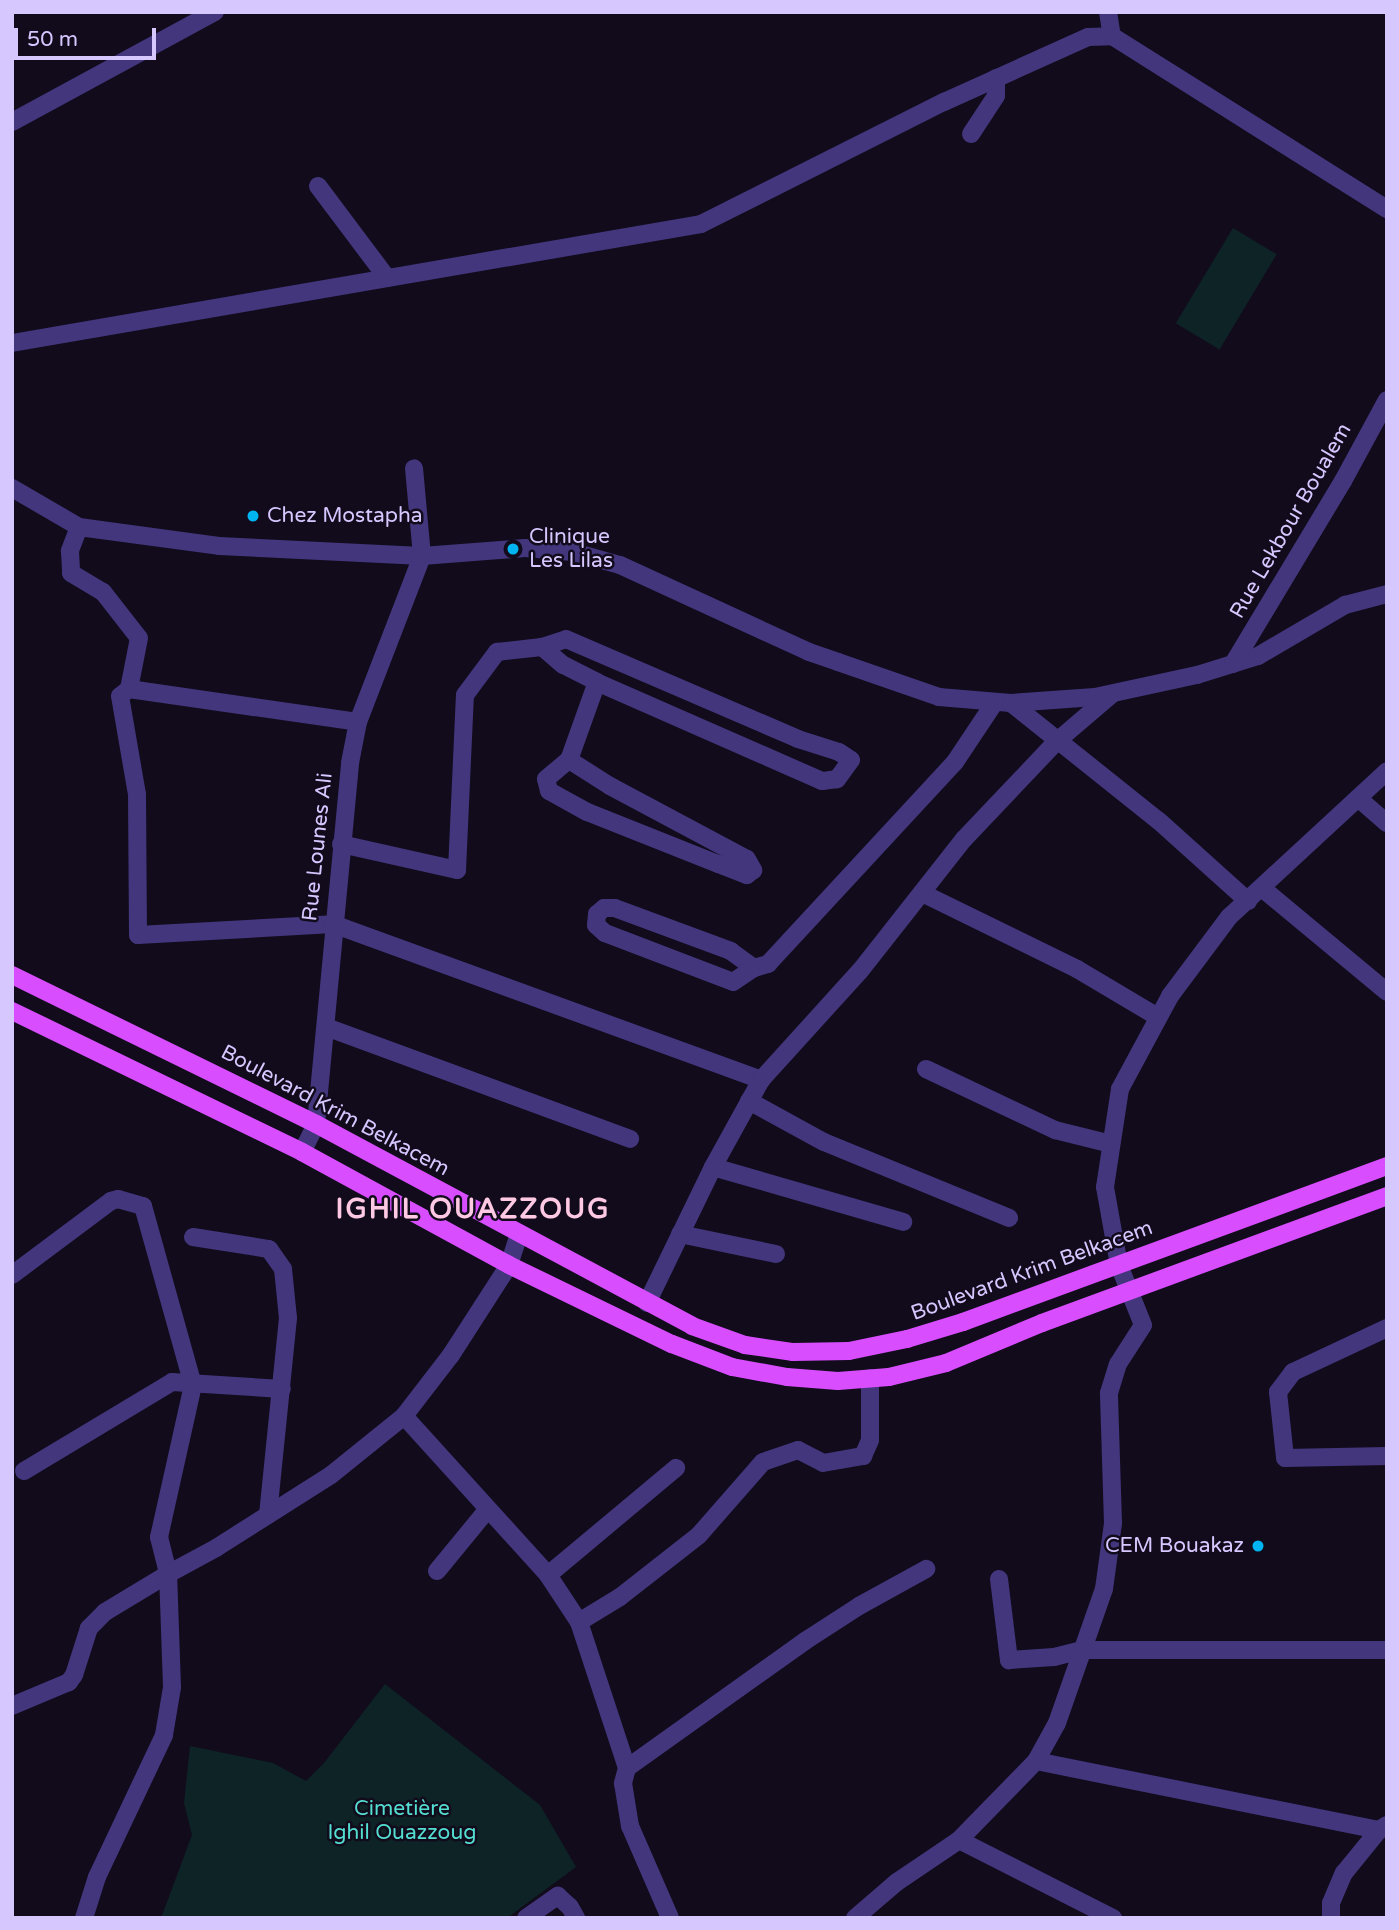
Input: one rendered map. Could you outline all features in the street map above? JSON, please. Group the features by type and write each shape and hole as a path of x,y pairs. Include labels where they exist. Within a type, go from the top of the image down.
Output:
{"main road":[{"name":"Boulevard Krim Belkacem","path":"12,975 316,1124 692,1325 745,1345 793,1352 849,1351 907,1339 962,1322 1387,1166"},
{"path":"12,1011 302,1152 509,1265 672,1344 732,1367 787,1377 838,1381 870,1378 946,1363 1131,1290 1387,1196"}],"street":[{"path":"12,122 215,12"},
{"path":"1108,12 1112,36"},
{"path":"12,343 701,224 996,78 1088,37 1112,36 1387,209"},
{"path":"971,134 996,96 996,78"},
{"path":"318,186 387,278"},
{"name":"Rue Lekbour Boualem","path":"1233,664 1343,481 1387,400"},
{"path":"414,468 422,556"},
{"path":"12,488 79,527 219,546 422,556 524,548 572,552 620,565 818,655 939,697 1003,703 1113,693 1233,664 1258,656 1345,605 1387,594"},
{"path":"79,527 70,551 71,573 103,592 139,638 129,690"},
{"name":"Rue Lounes Ali","path":"302,1152 316,1124 341,844 350,763 358,722 422,556"},
{"path":"341,844 457,870 466,695 496,652 542,648 566,639 798,739 839,751 851,760 837,779 821,781 597,682 563,665 542,648"},
{"path":"569,760 610,786 747,859 753,870 747,875 718,864 587,812 548,791 546,779 569,760 597,682"},
{"path":"358,722 129,690 120,696 136,794 138,934 333,924 761,1080"},
{"path":"647,1303 713,1167 761,1080 860,971 964,839 1056,742 1113,693"},
{"path":"1003,703 1159,821 1248,901"},
{"path":"754,968 731,951 615,908 604,908 597,914 596,925 605,933 733,982 754,968 768,964 955,762 1003,703"},
{"path":"855,1918 897,1882 959,1840 1036,1760 1057,1723 1104,1589 1114,1523 1109,1393 1118,1364 1143,1325 1119,1265 1105,1187 1119,1089 1170,996 1229,917 1263,889 1387,771"},
{"path":"1358,798 1387,823"},
{"path":"1263,889 1386,989"},
{"path":"922,893 1077,969 1158,1017"},
{"path":"326,1027 630,1139"},
{"path":"926,1069 1055,1130 1111,1144"},
{"path":"750,1101 824,1142 1009,1218"},
{"path":"713,1167 903,1222"},
{"path":"12,1275 111,1201 118,1199 143,1206 193,1385 159,1537 168,1574 172,1687 164,1735 97,1877 84,1918"},
{"path":"12,1706 69,1682 74,1675 89,1628 105,1612 331,1475 404,1416 452,1355 509,1265 519,1234"},
{"path":"680,1234 776,1254"},
{"path":"193,1237 269,1249 284,1269 288,1318 268,1515"},
{"path":"1387,1328 1293,1372 1278,1392 1285,1458 1387,1456"},
{"path":"579,1622 620,1597 699,1535 763,1462 798,1450 823,1463 863,1456 870,1440 870,1378"},
{"path":"24,1471 172,1382 282,1390"},
{"path":"404,1416 548,1575 579,1622 627,1768 623,1783 631,1826 670,1918"},
{"path":"548,1575 676,1468"},
{"path":"437,1572 488,1509"},
{"path":"627,1768 804,1641 859,1606 926,1569"},
{"path":"999,1579 1009,1660 1054,1657 1082,1650 1387,1650"},
{"path":"1036,1760 1383,1827 1344,1873 1331,1902 1331,1918"},
{"path":"959,1840 1113,1918"},
{"path":"526,1918 558,1896 570,1907 576,1918"}],"green space":[{"path":"1233,228 1277,254 1220,349 1176,323"},
{"name":"Cimetière Ighil Ouazzoug","path":"385,1684 540,1805 576,1867 507,1918 161,1918 192,1835 184,1803 190,1746 273,1763 306,1781 324,1763"}],"place":[{"name":"Chez Mostapha","path":"253,516"},
{"name":"Clinique Les Lilas","path":"513,549"},
{"name":"CEM Bouakaz","path":"1258,1546"}],"district":[{"name":"IGHIL OUAZZOUG","path":"473,1209"}]}
